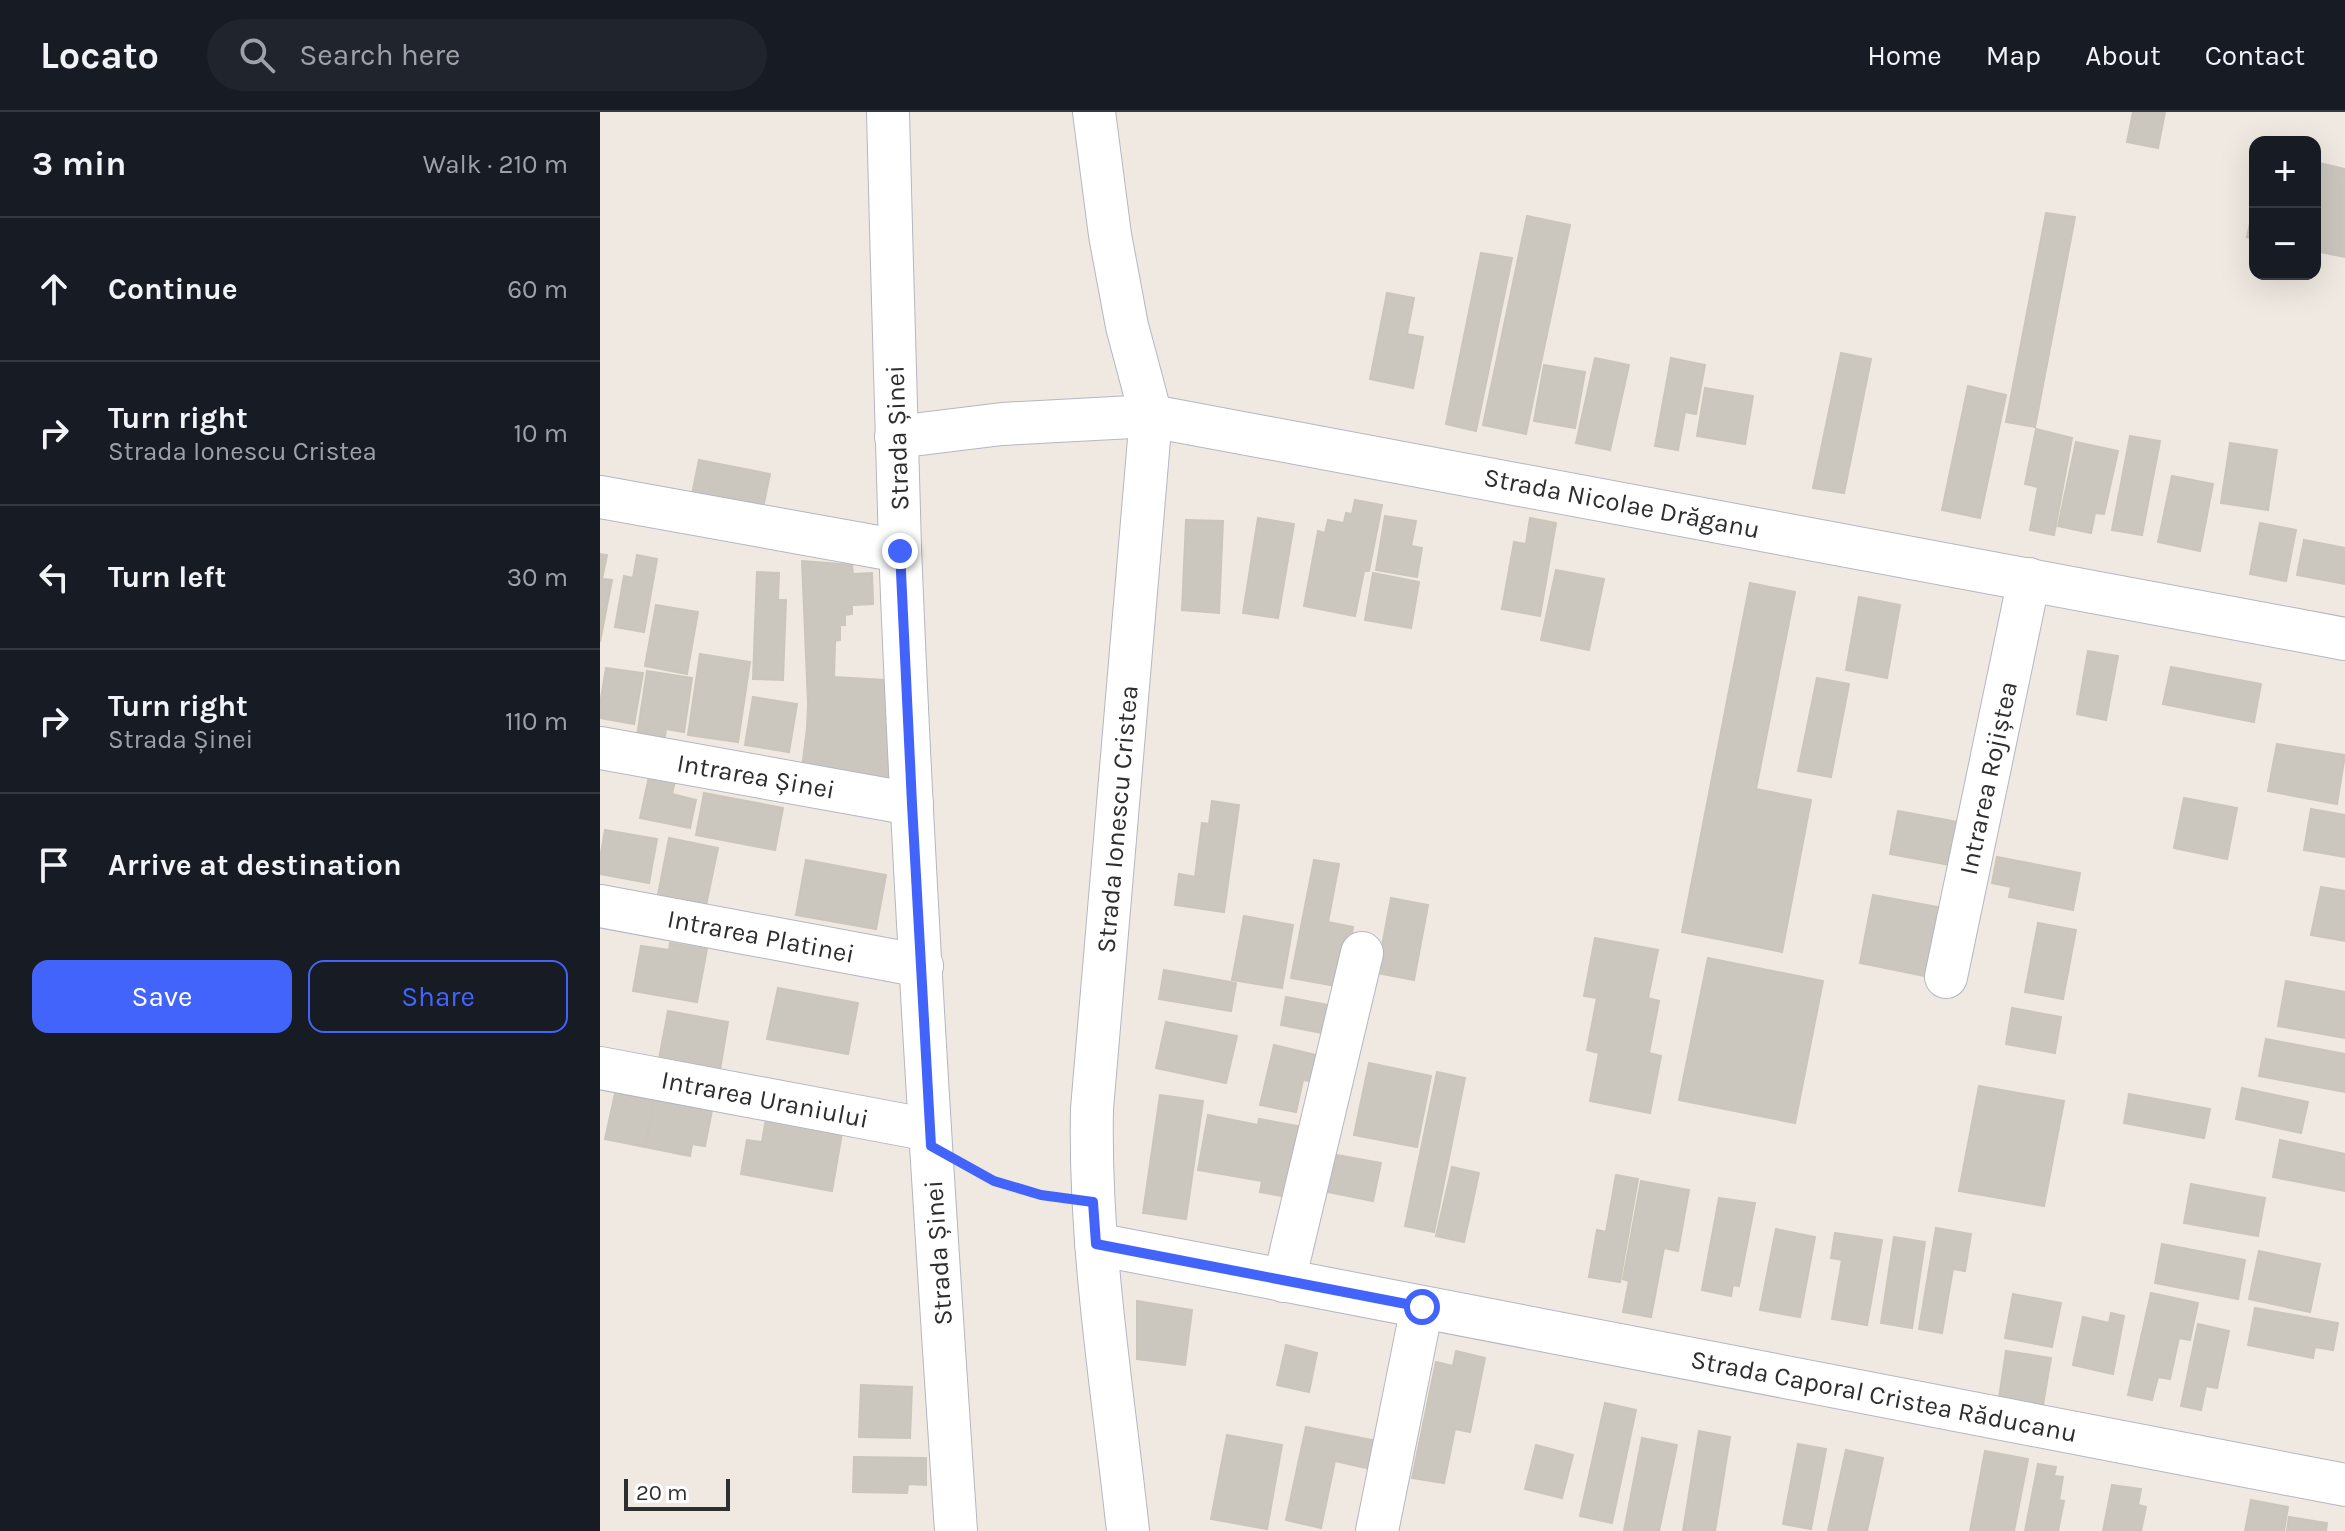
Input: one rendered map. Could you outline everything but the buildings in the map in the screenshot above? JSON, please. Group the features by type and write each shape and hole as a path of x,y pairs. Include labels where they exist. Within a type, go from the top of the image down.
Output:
{"street":[{"name":"Strada Șinei","path":"888,112 896,437 912,804 956,1531"},
{"name":"Strada Ionescu Cristea","path":"1094,112 1110,235 1127,326 1151,416 1092,1109 1091,1157 1096,1244 1128,1531"},
{"name":"Strada Nicolae Drăganu","path":"896,437 1002,424 1151,416 2345,639"},
{"path":"600,497 900,551"},
{"name":"Intrarea Rojiștea","path":"1946,977 2029,579"},
{"name":"Intrarea Șinei","path":"600,748 912,804"},
{"name":"Intrarea Platinei","path":"600,906 922,966"},
{"path":"1284,1281 1362,953"},
{"name":"Intrarea Uraniului","path":"600,1068 930,1138"},
{"name":"Strada Caporal Cristea Răducanu","path":"1096,1244 2345,1485"},
{"path":"1377,1531 1422,1307"}],"path":[{"path":"930,1138 994,1181 1041,1195 1093,1202"}],"route":[{"path":"900,551 931,1146 994,1181 1041,1195 1093,1202 1096,1244 1422,1307"}]}
